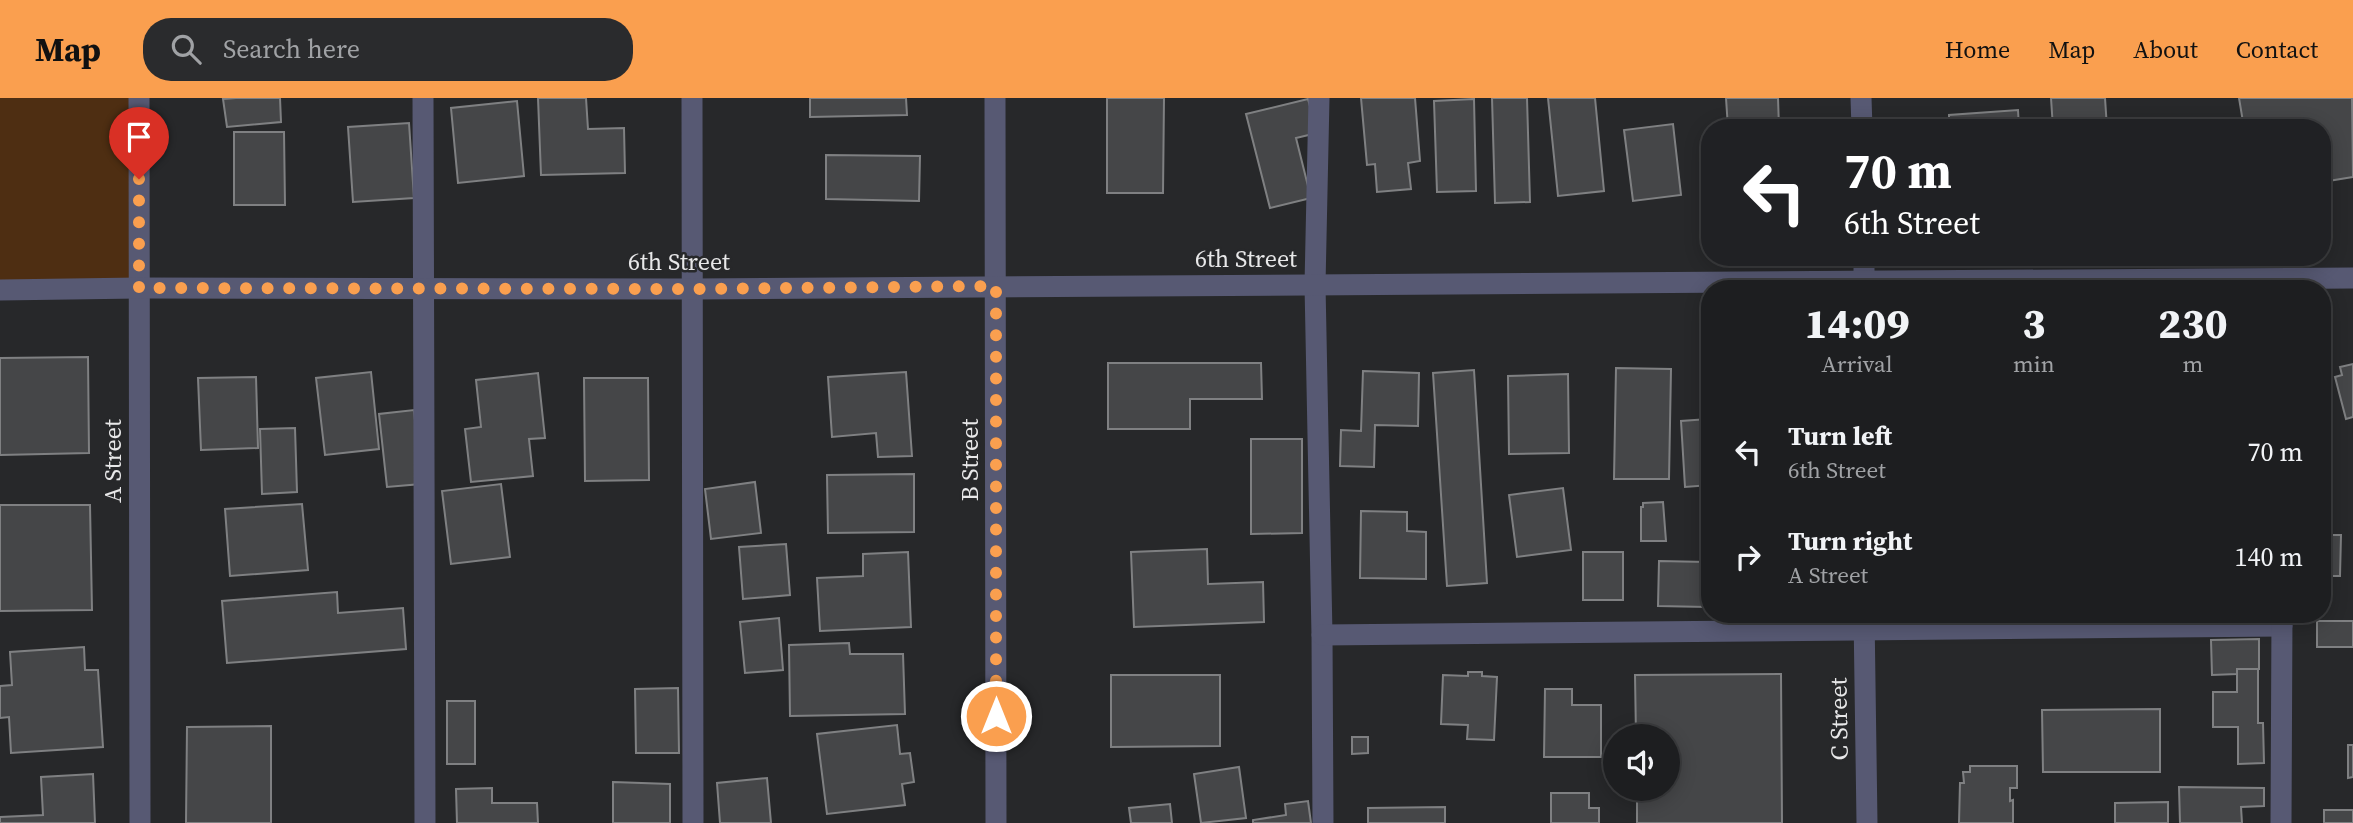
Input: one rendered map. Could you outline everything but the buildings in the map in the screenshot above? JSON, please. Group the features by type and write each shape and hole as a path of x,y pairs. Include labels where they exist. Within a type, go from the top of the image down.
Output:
{"street":[{"name":"A Street","path":"139,98 140,823"},
{"path":"423,98 425,823"},
{"path":"692,98 693,823"},
{"name":"B Street","path":"995,98 996,823"},
{"path":"1319,98 1315,285 1323,823"},
{"path":"1861,98 1862,119"},
{"name":"6th Street","path":"2325,280 2353,278"},
{"name":"6th Street","path":"0,290 1701,285"},
{"path":"1322,635 1864,623"},
{"name":"C Street","path":"1864,623 1867,823"},
{"path":"2281,823 2282,623"}],"shaded area":[{"path":"0,98 139,98 139,288 0,290"}],"route":[{"path":"139,179 139,288 693,289 996,286 996,716"}]}
